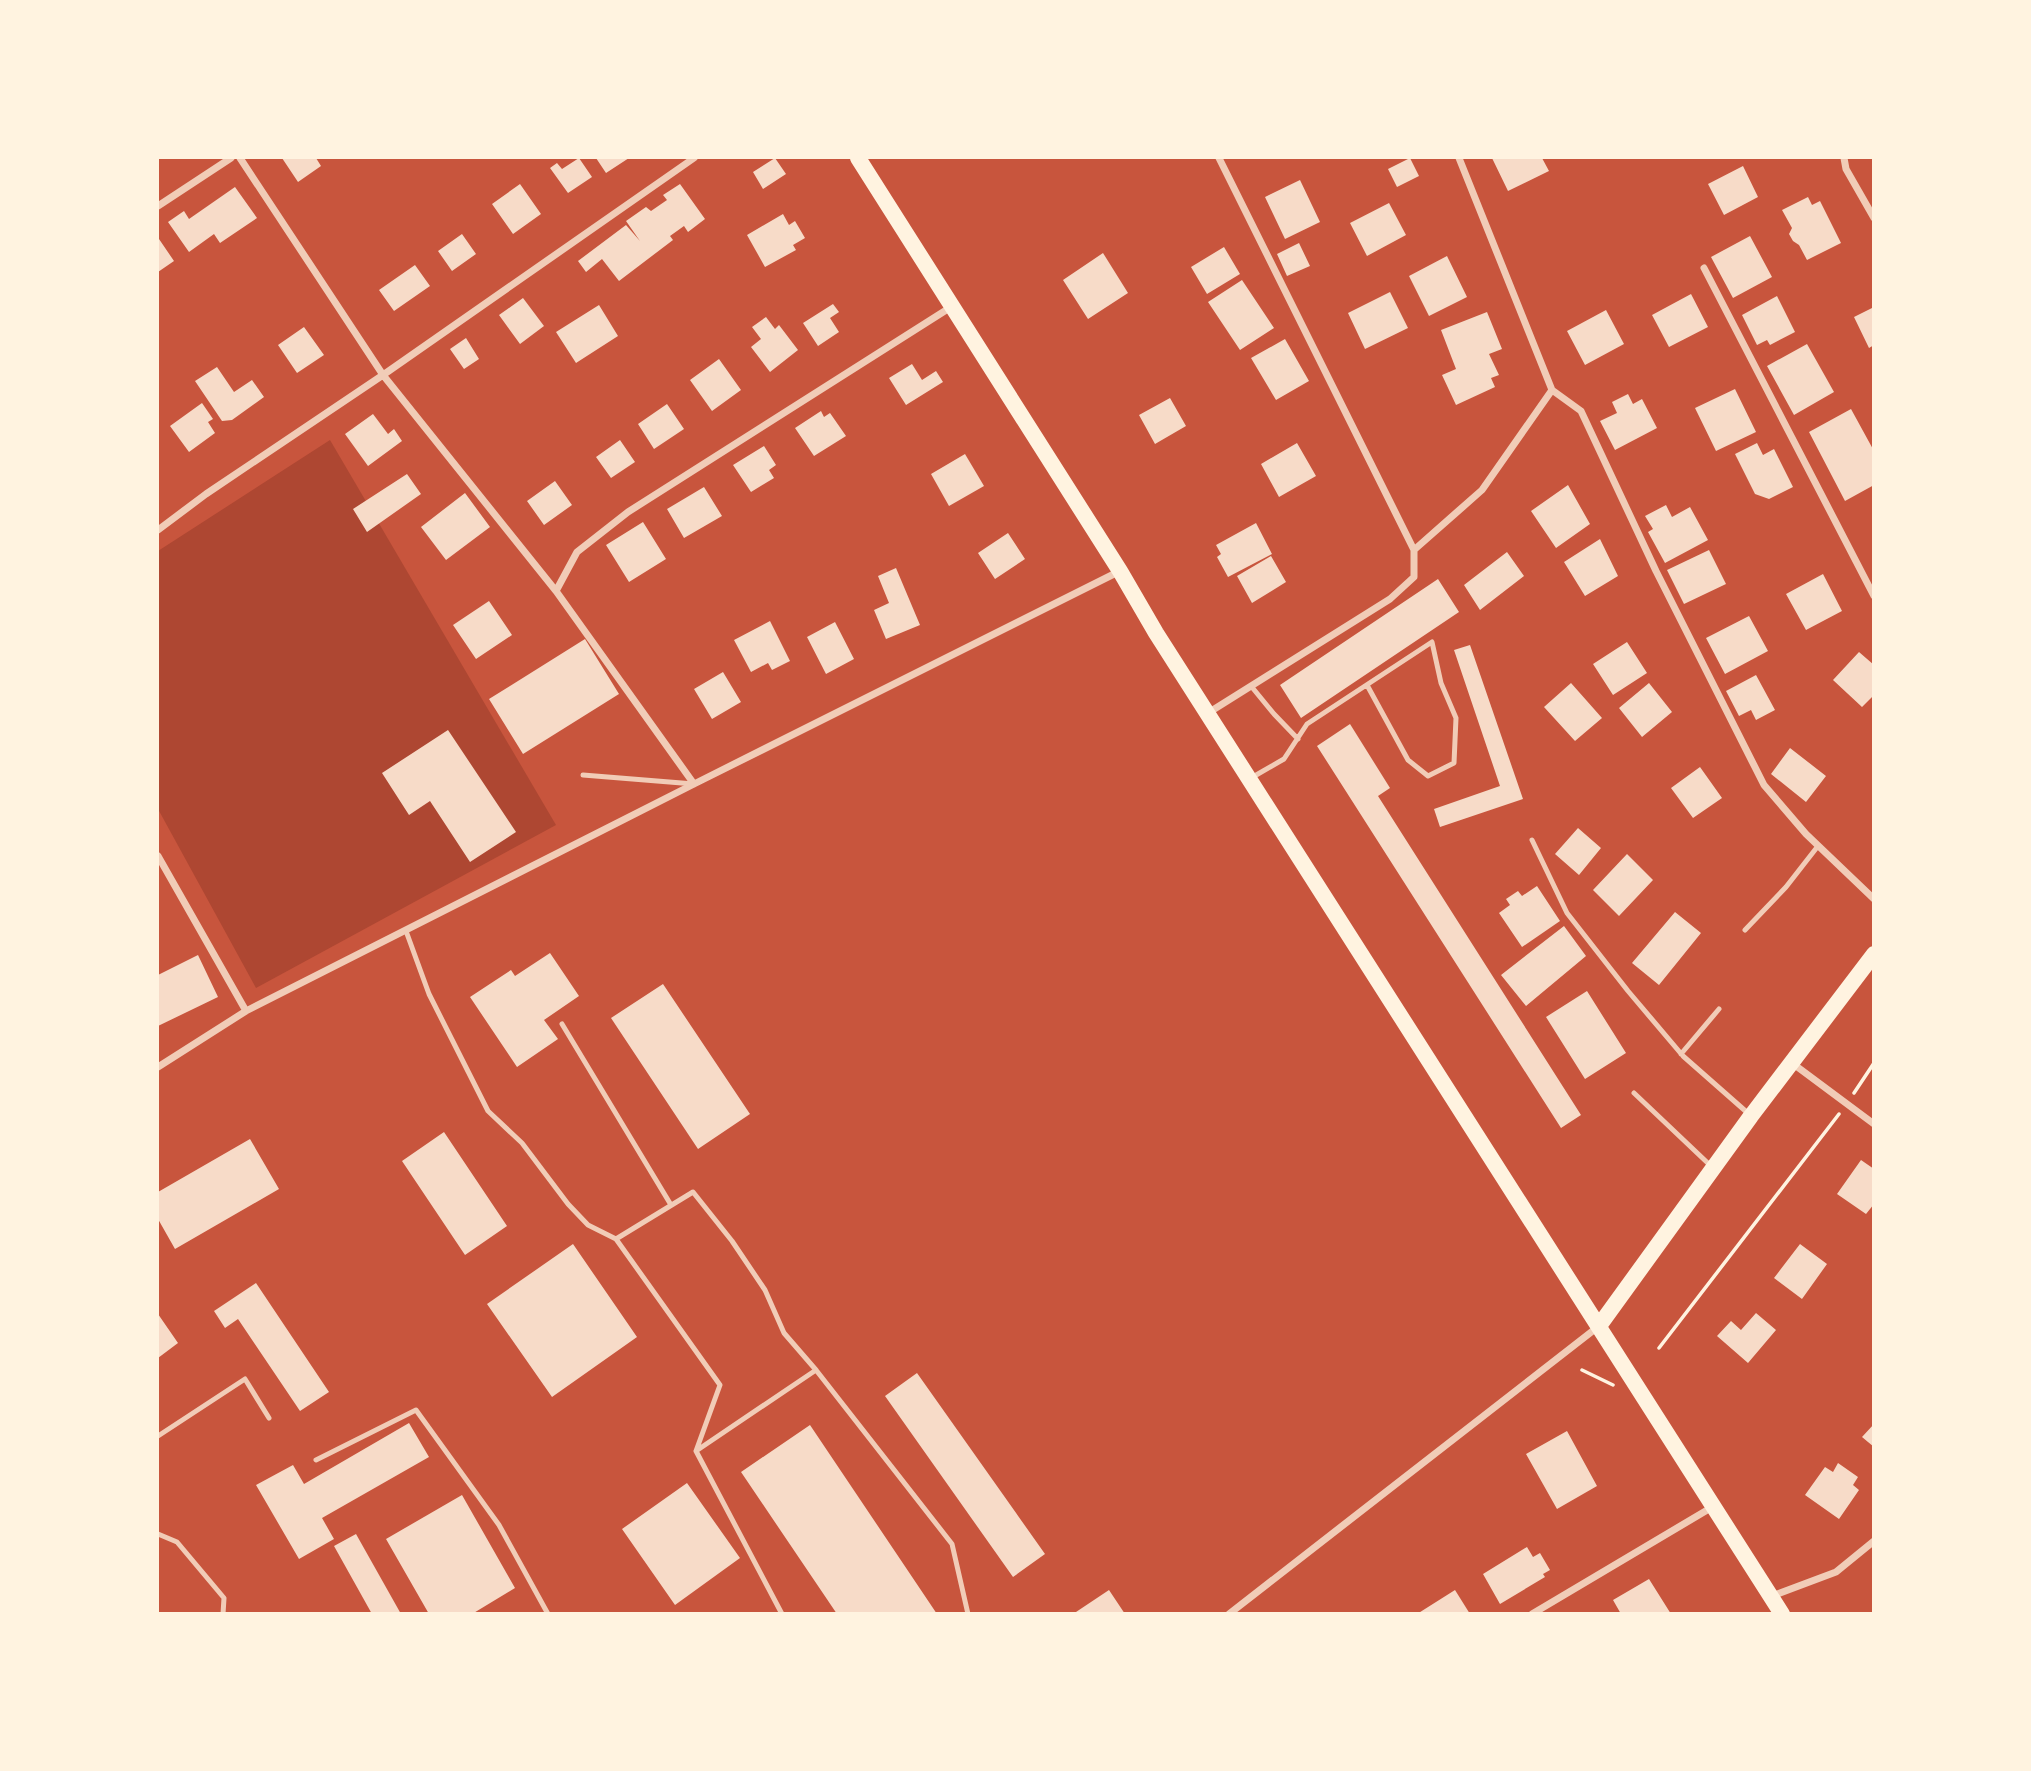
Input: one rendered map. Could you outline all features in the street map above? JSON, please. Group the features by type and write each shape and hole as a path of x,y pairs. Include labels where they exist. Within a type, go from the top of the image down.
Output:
{"main road":[{"path":"858,158 1120,571 1156,633 1782,1614"},
{"path":"1599,1325 1751,1116 1874,954"}],"street":[{"path":"158,206 231,158"},
{"path":"240,158 383,376 556,591 694,783"},
{"path":"158,530 205,494 383,376 694,158"},
{"path":"1208,713 1390,599 1414,577 1414,550 1219,158"},
{"path":"1459,158 1552,390 1581,411 1656,571 1764,785 1818,846 1874,899"},
{"path":"1844,158 1846,169 1874,218"},
{"path":"1704,268 1874,596"},
{"path":"556,591 577,552 628,512 951,306"},
{"path":"1414,550 1482,490 1552,390"},
{"path":"158,1067 246,1011 694,783 1120,571"},
{"path":"158,856 246,1011"},
{"path":"1792,1063 1874,1124"},
{"path":"1229,1614 1599,1325"},
{"path":"1532,1614 1714,1506"},
{"path":"1772,1596 1836,1572 1874,1541"}],"lane":[{"path":"1249,779 1284,759 1307,724 1432,642 1441,684 1455,718 1454,763 1428,776 1408,760 1367,685"},
{"path":"1251,686 1273,715 1298,739"},
{"path":"583,775 694,783"},
{"path":"1532,840 1567,913 1628,991 1681,1054 1751,1116"},
{"path":"1745,930 1786,887 1818,846"},
{"path":"405,931 429,994 488,1111 522,1143 568,1204 588,1225 616,1238 720,1385 696,1451 782,1614"},
{"path":"1681,1054 1719,1009"},
{"path":"562,1024 671,1205"},
{"path":"1634,1093 1713,1168"},
{"path":"616,1238 693,1192 732,1241 765,1290 784,1333 952,1544 968,1614"},
{"path":"696,1451 816,1370"},
{"path":"158,1436 245,1379 269,1418"},
{"path":"316,1460 416,1410 499,1525 548,1614"},
{"path":"158,1534 177,1542 224,1598 223,1614"}],"path":[{"path":"1659,1348 1846,1104 1874,1062"}],"shaded area":[{"path":"330,440 556,825 256,988 158,809 158,551"}],"building":[{"path":"282,158 316,158 321,166 298,182"},
{"path":"579,158 592,177 568,193 550,168 557,163 562,169"},
{"path":"596,158 629,158 606,173"},
{"path":"775,158 786,174 763,189 753,172"},
{"path":"1410,158 1419,176 1397,187 1388,169"},
{"path":"1492,158 1542,158 1549,171 1508,191"},
{"path":"1743,166 1758,197 1724,215 1708,184"},
{"path":"1300,180 1320,222 1285,239 1265,197"},
{"path":"520,184 541,214 513,234 492,204"},
{"path":"680,184 705,219 688,232 684,226 670,236 673,240 619,281 602,259 586,272 578,261 626,225 640,241 626,221 646,207 651,211 667,200 663,195"},
{"path":"235,187 257,218 220,243 214,234 189,252 168,222 184,211 189,219"},
{"path":"1808,197 1812,205 1820,201 1841,243 1807,260 1789,234 1792,228 1782,210"},
{"path":"1389,203 1406,235 1367,256 1350,223"},
{"path":"783,214 789,225 795,221 805,238 793,245 796,250 765,267 747,235"},
{"path":"462,234 476,254 452,271 438,251"},
{"path":"1750,236 1772,277 1733,298 1711,257"},
{"path":"158,240 174,261 158,272"},
{"path":"1299,243 1310,266 1287,276 1277,254"},
{"path":"1224,247 1240,274 1207,294 1191,267"},
{"path":"1103,253 1128,293 1088,319 1063,280"},
{"path":"1447,256 1467,297 1429,316 1409,276"},
{"path":"415,265 430,286 394,311 379,290"},
{"path":"1242,280 1274,328 1240,350 1208,302"},
{"path":"1390,292 1408,328 1365,349 1348,313"},
{"path":"1691,294 1708,327 1669,347 1652,315"},
{"path":"1777,296 1795,332 1770,345 1767,340 1757,345 1742,315"},
{"path":"523,298 544,326 520,344 499,315"},
{"path":"833,304 839,312 830,318 839,332 818,346 803,323"},
{"path":"599,305 618,336 576,363 556,332"},
{"path":"1874,307 1874,345 1869,348 1854,317"},
{"path":"1606,310 1624,344 1585,365 1567,331"},
{"path":"1487,312 1502,349 1489,354 1499,375 1491,378 1495,387 1456,405 1442,375 1456,369 1441,330"},
{"path":"766,317 775,329 779,325 798,350 770,372 751,347 761,339 752,327"},
{"path":"304,327 324,355 297,373 278,345"},
{"path":"466,338 479,359 464,369 450,349"},
{"path":"1285,339 1309,381 1276,400 1251,358"},
{"path":"1807,344 1834,392 1794,415 1767,366"},
{"path":"719,359 741,390 712,411 690,380"},
{"path":"912,364 922,380 936,371 943,382 906,405 889,378"},
{"path":"217,367 234,392 252,380 264,397 232,420 222,421 195,381"},
{"path":"1735,389 1756,432 1716,451 1695,408"},
{"path":"1628,394 1633,404 1642,399 1657,428 1615,450 1600,421 1617,413 1612,402"},
{"path":"1170,398 1186,426 1155,444 1139,415"},
{"path":"202,403 213,419 208,422 215,433 189,452 170,426"},
{"path":"667,404 684,429 654,449 638,424"},
{"path":"1851,409 1874,451 1874,485 1845,501 1809,432"},
{"path":"821,411 824,417 830,413 846,436 814,456 795,428"},
{"path":"373,414 388,434 394,429 402,441 368,466 345,434"},
{"path":"620,440 635,462 611,478 596,457"},
{"path":"1297,443 1316,476 1279,497 1261,464"},
{"path":"1757,443 1763,455 1774,449 1793,487 1769,499 1755,494 1735,454"},
{"path":"764,446 776,465 769,470 774,478 751,492 733,465"},
{"path":"965,454 984,486 949,506 931,474"},
{"path":"407,474 421,494 367,532 353,509"},
{"path":"555,481 572,505 544,525 527,501"},
{"path":"1568,485 1590,524 1556,548 1531,511"},
{"path":"704,487 722,516 684,538 667,509"},
{"path":"465,493 490,527 446,560 421,527"},
{"path":"1666,505 1672,517 1690,507 1708,540 1665,563 1648,532 1653,529 1645,516"},
{"path":"643,522 666,559 629,582 606,545"},
{"path":"1256,523 1272,554 1228,577 1217,557 1221,554 1216,545"},
{"path":"1008,533 1025,559 995,579 978,553"},
{"path":"1600,539 1618,576 1585,596 1564,562"},
{"path":"1709,550 1726,584 1684,604 1667,570"},
{"path":"1507,552 1524,576 1480,610 1464,585"},
{"path":"1271,556 1286,582 1252,603 1237,576"},
{"path":"896,568 920,625 886,639 874,610 889,603 878,576"},
{"path":"1823,574 1842,611 1806,630 1786,594"},
{"path":"1438,579 1459,612 1301,718 1280,685"},
{"path":"489,601 512,635 476,659 453,625"},
{"path":"1749,616 1768,651 1725,674 1706,638"},
{"path":"770,621 790,661 772,670 768,663 751,672 734,640"},
{"path":"835,622 854,659 826,674 807,637"},
{"path":"585,639 619,694 523,754 489,699"},
{"path":"1627,642 1647,673 1613,695 1593,664"},
{"path":"1470,645 1523,799 1440,827 1434,809 1500,786 1454,650"},
{"path":"1859,652 1874,665 1874,695 1862,707 1833,680"},
{"path":"723,672 741,702 712,719 694,689"},
{"path":"1756,675 1775,710 1756,720 1751,710 1739,716 1726,691"},
{"path":"1571,683 1602,718 1575,741 1544,707"},
{"path":"1649,683 1672,712 1642,737 1619,708"},
{"path":"1350,724 1390,788 1378,796 1581,1115 1561,1128 1317,746"},
{"path":"448,730 516,832 470,862 430,801 409,815 382,773"},
{"path":"1790,748 1826,776 1806,802 1771,774"},
{"path":"1700,767 1722,798 1693,818 1671,788"},
{"path":"1578,828 1601,848 1579,875 1555,854"},
{"path":"1627,854 1653,880 1619,916 1593,890"},
{"path":"1537,886 1560,921 1522,947 1499,913 1510,905 1506,899 1518,891 1522,896"},
{"path":"1675,912 1701,933 1659,985 1632,963"},
{"path":"1564,926 1586,956 1526,1006 1501,975"},
{"path":"550,953 579,996 544,1020 558,1039 517,1067 470,997 511,970 515,976"},
{"path":"198,955 218,997 158,1026 158,975"},
{"path":"663,984 750,1114 698,1149 611,1018"},
{"path":"1587,991 1626,1053 1585,1079 1546,1017"},
{"path":"444,1132 507,1226 465,1255 402,1161"},
{"path":"250,1139 279,1189 175,1249 158,1219 158,1192"},
{"path":"1861,1160 1874,1169 1874,1204 1866,1214 1837,1194"},
{"path":"573,1244 637,1337 552,1397 487,1304"},
{"path":"1800,1244 1827,1264 1802,1299 1774,1278"},
{"path":"256,1283 329,1392 300,1411 238,1319 225,1328 214,1311"},
{"path":"1756,1313 1776,1330 1748,1363 1717,1336 1731,1321 1741,1330"},
{"path":"158,1314 178,1343 158,1358"},
{"path":"917,1373 1045,1554 1013,1577 885,1396"},
{"path":"409,1423 429,1457 322,1518 334,1539 299,1559 256,1485 293,1465 304,1484"},
{"path":"1874,1424 1874,1447 1862,1437"},
{"path":"810,1425 937,1614 837,1614 741,1472"},
{"path":"1567,1431 1597,1486 1557,1509 1526,1454"},
{"path":"1838,1463 1858,1477 1853,1485 1859,1490 1839,1519 1805,1495 1825,1467 1833,1472"},
{"path":"687,1483 740,1558 675,1605 622,1529"},
{"path":"462,1495 515,1588 472,1614 429,1614 386,1539"},
{"path":"356,1534 401,1614 372,1614 334,1546"},
{"path":"1527,1547 1533,1557 1540,1553 1550,1570 1543,1574 1545,1577 1500,1604 1483,1574"},
{"path":"1649,1579 1671,1614 1621,1614 1613,1600"},
{"path":"1109,1590 1125,1614 1073,1614"},
{"path":"1455,1590 1470,1614 1417,1614"}]}
